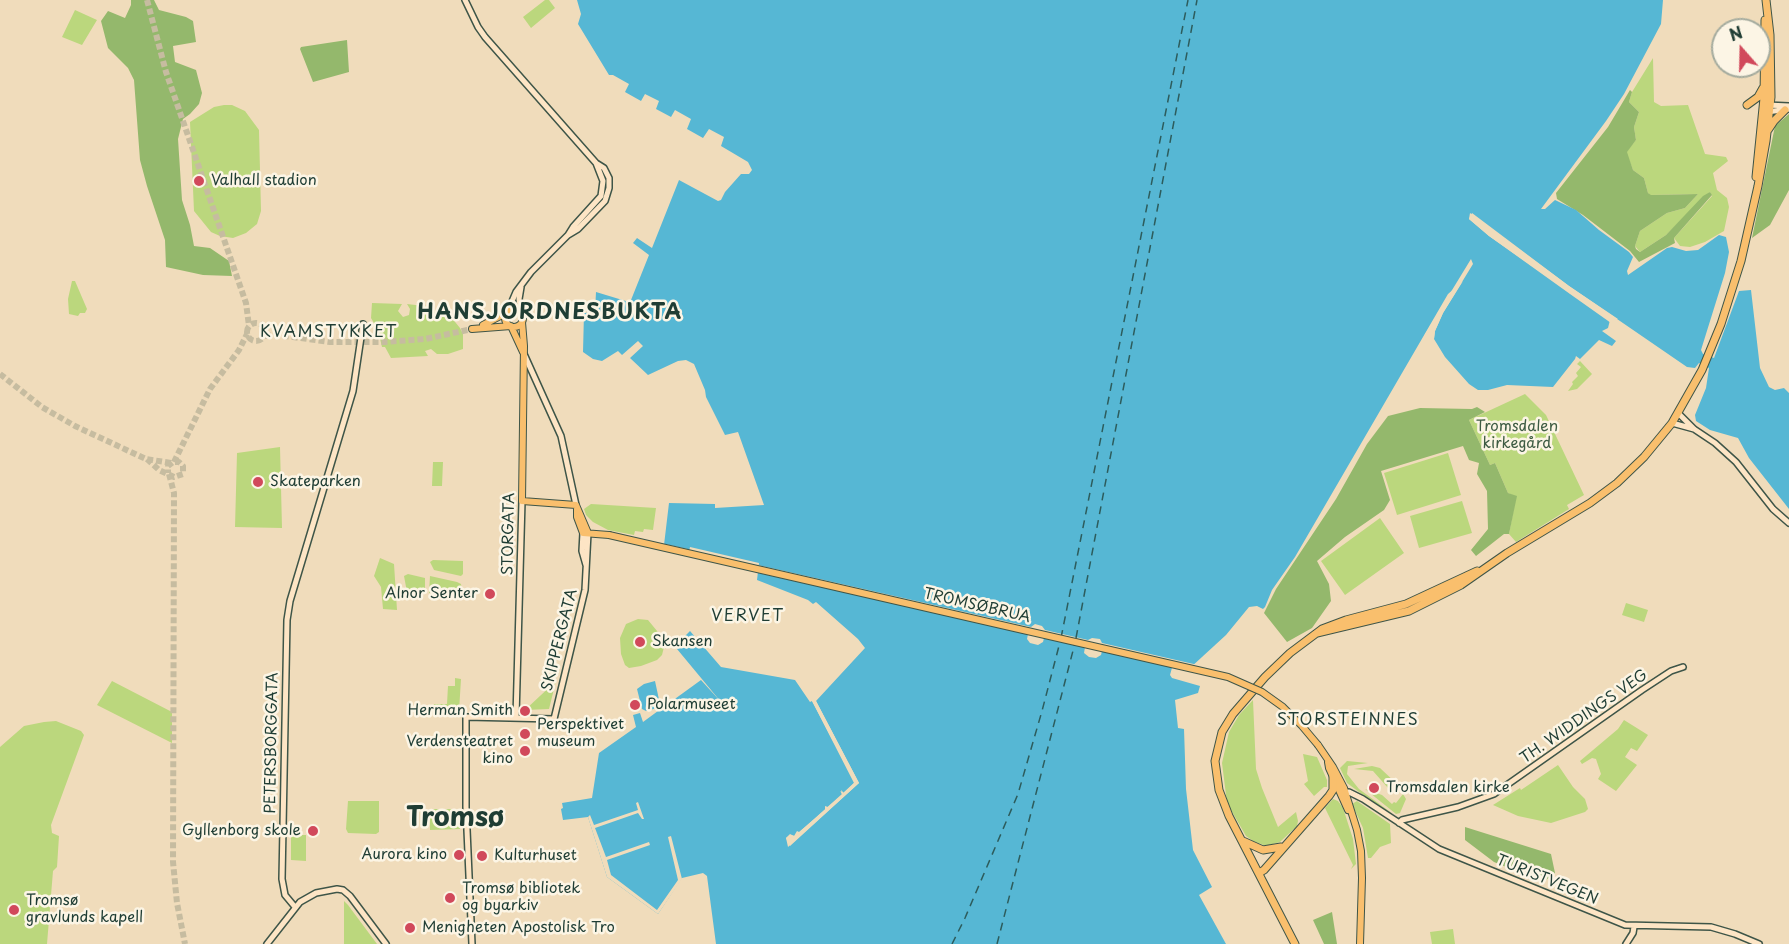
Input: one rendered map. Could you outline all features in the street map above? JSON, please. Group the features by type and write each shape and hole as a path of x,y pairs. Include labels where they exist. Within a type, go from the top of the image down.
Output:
{"highway":[{"path":"1295,944 1225,807 1217,781 1215,761 1220,736 1233,714 1265,677 1290,653 1317,633 1339,622 1414,602 1487,566 1610,488 1644,457 1672,423 1709,354 1735,284 1763,164 1767,133 1766,0"},
{"path":"1754,203 1766,108 1770,49 1766,0"},
{"path":"1747,105 1758,98 1765,82"},
{"path":"1767,133 1774,121 1788,109"},
{"path":"1259,873 1329,796 1333,790 1333,777"},
{"path":"1242,840 1256,848 1268,851 1288,843"}],"main road":[{"path":"515,309 520,312 523,317 522,322 516,327 473,328 515,309"},
{"path":"507,313 506,321 510,326"},
{"name":"STORGATA","path":"522,322 522,501"},
{"name":"STORGATA","path":"510,326 523,352"},
{"path":"522,501 577,507"},
{"name":"SKIPPERGATA","path":"577,507 577,517 585,533"},
{"name":"TROMSØBRUA","path":"585,533 609,535 1228,677 1262,692 1283,707 1318,745 1328,761"},
{"path":"1328,761 1333,777 1343,793"},
{"path":"1328,761 1333,767 1353,819 1361,860 1360,944"}],"street":[{"path":"465,0 485,37 596,163 602,166 607,173 609,183 608,194 596,211 531,272 516,292 507,313"},
{"path":"1766,108 1788,109"},
{"path":"520,312 519,299 522,285"},
{"name":"PETERSBORGGATA","path":"295,907 284,893 282,879 288,611 353,390 363,324"},
{"name":"SKIPPERGATA","path":"523,352 561,436 577,507"},
{"path":"1678,413 1694,429 1731,457 1789,524"},
{"path":"1672,423 1694,429"},
{"name":"STORGATA","path":"516,717 522,501"},
{"name":"SKIPPERGATA","path":"516,717 554,719 585,590 586,565 582,551 585,533"},
{"name":"TH. WIDDINGS VEG","path":"1399,823 1466,805 1494,794 1642,690 1671,671 1683,667"},
{"path":"472,944 465,798 466,717 516,717"},
{"name":"TURISTVEGEN","path":"1343,793 1362,800 1438,849 1619,922 1634,927 1711,927 1759,944"},
{"path":"267,944 295,907 304,899 333,889 343,890 386,944"},
{"path":"1626,944 1634,927"}],"green space":[{"path":"131,0 154,0 159,10 193,21 196,42 173,46 175,62 196,70 202,93 199,104 183,119 178,139 182,200 194,246 210,248 229,261 232,276 203,275 166,267 165,240 140,160 134,80 128,68 108,48 101,21 108,11 125,18"},
{"path":"545,0 549,0 555,8 531,28 523,17"},
{"path":"75,10 97,20 82,45 62,37"},
{"path":"347,40 349,72 313,82 301,47"},
{"path":"1653,58 1654,102 1661,106 1688,105 1705,154 1726,157 1728,161 1713,173 1717,190 1727,198 1729,207 1724,231 1705,242 1690,247 1680,246 1674,238 1712,196 1710,192 1666,235 1640,252 1635,246 1640,231 1667,213 1685,208 1698,194 1650,195 1644,178 1633,170 1626,152 1636,140 1634,127 1639,112 1629,102 1632,92"},
{"path":"1630,90 1632,92 1629,102 1639,112 1634,127 1636,140 1627,152 1633,170 1644,178 1648,193 1651,195 1698,194 1685,208 1667,213 1640,231 1636,249 1640,252 1666,235 1703,196 1710,192 1712,195 1674,238 1675,243 1639,262 1630,251 1583,215 1557,199 1556,193 1608,127"},
{"path":"232,105 245,111 259,130 261,211 257,224 246,233 233,238 211,232 194,211 190,122 214,107"},
{"path":"1789,114 1789,190 1770,225 1752,238 1775,126"},
{"path":"72,281 75,281 87,309 85,313 80,313 78,316 69,314 68,299"},
{"path":"372,303 402,304 398,311 403,317 409,315 410,309 407,304 432,307 434,312 440,310 451,317 460,328 463,334 463,349 448,354 437,354 431,349 425,351 428,356 391,358 385,347 382,347 378,330 371,318"},
{"path":"1580,361 1592,374 1577,389 1568,391 1578,376 1576,373 1581,367 1577,364"},
{"name":"Tromsdalen kirkegård","path":"1525,394 1546,415 1584,495 1567,505 1569,509 1516,542 1509,534 1516,497 1508,493 1495,463 1490,465 1469,420"},
{"path":"1477,407 1485,412 1469,420 1490,465 1495,463 1508,493 1517,496 1509,534 1504,534 1476,556 1471,550 1488,529 1487,491 1477,474 1479,463 1469,460 1463,446 1381,471 1390,500 1384,510 1345,537 1317,561 1329,584 1331,601 1312,628 1287,642 1264,613 1276,589 1336,499 1367,444 1388,416 1420,408 1472,409"},
{"path":"280,447 282,528 235,527 237,453"},
{"path":"1448,453 1461,495 1397,515 1384,473"},
{"path":"433,462 443,462 442,486 432,486"},
{"path":"1462,501 1472,533 1419,548 1410,516"},
{"path":"591,504 656,508 653,530 635,531 634,535 608,530 593,522 586,515 584,509"},
{"path":"1380,518 1404,553 1345,595 1321,561"},
{"path":"380,558 394,564 397,610 383,609 381,587 374,576"},
{"path":"433,560 463,561 463,574 461,576 434,570 430,562"},
{"path":"408,574 425,578 425,594 407,592 404,576"},
{"path":"430,576 461,584 462,594 429,593"},
{"path":"1626,603 1648,610 1644,622 1622,615"},
{"path":"638,619 648,620 662,637 664,647 662,655 657,660 629,668 625,665 621,654 620,638 626,624"},
{"path":"455,678 461,679 459,711 436,710 434,704 447,704 448,686 455,686"},
{"path":"112,681 172,712 172,743 97,705"},
{"path":"556,681 549,709 525,710"},
{"path":"1253,700 1256,769 1262,788 1278,827 1296,812 1298,821 1297,826 1280,842 1266,846 1246,836 1227,803 1222,763 1229,732 1239,715"},
{"path":"1624,720 1648,735 1637,751 1631,748 1625,757 1637,765 1616,791 1598,779 1601,774 1596,759 1592,758 1582,764 1580,761 1618,729"},
{"path":"56,721 81,731 84,735 51,825 52,833 59,836 57,867 53,871 47,944 0,944 0,747 24,726"},
{"path":"1303,754 1317,757 1327,780 1327,787 1314,796 1304,784 1308,781"},
{"path":"1347,761 1368,763 1348,766 1347,774 1359,789 1393,814 1347,783 1340,768"},
{"path":"1558,765 1573,787 1585,799 1588,809 1585,812 1551,823 1518,816 1493,805 1520,788 1521,790"},
{"path":"1372,766 1380,768 1397,784 1402,790 1398,788 1396,790 1400,793 1388,788 1373,771 1354,769"},
{"path":"1365,789 1382,795 1392,804 1396,803 1403,794 1406,799 1400,813 1396,814"},
{"path":"1333,799 1338,801 1343,808 1353,839 1356,864 1351,869 1353,865 1325,808"},
{"path":"348,801 379,801 379,832 376,834 348,833 346,829"},
{"path":"1357,801 1390,824 1391,843 1380,847 1371,858 1368,858 1363,828 1352,804"},
{"path":"430,809 458,809 460,829 430,830"},
{"path":"1465,827 1551,854 1555,873 1543,882 1494,862 1465,840"},
{"path":"291,835 306,835 306,861 291,860"},
{"path":"344,901 348,905 377,944 344,944"},
{"path":"1332,912 1337,944 1324,944 1313,920"},
{"path":"1453,929 1455,944 1432,944 1430,932"}],"water":[{"path":"577,0 1663,0 1661,24 1624,94 1541,209 1545,209 1555,200 1576,210 1633,257 1627,271 1628,275 1667,248 1698,250 1719,235 1726,237 1729,252 1725,273 1701,350 1703,354 1714,358 1739,291 1751,290 1760,368 1769,387 1775,390 1784,388 1789,393 1789,509 1749,458 1738,438 1710,430 1696,421 1695,415 1706,388 1709,368 1699,363 1695,368 1687,367 1569,286 1472,213 1469,219 1489,236 1610,320 1608,328 1602,331 1616,341 1612,346 1599,340 1580,359 1576,356 1553,387 1507,385 1478,390 1469,384 1445,357 1434,339 1443,313 1463,281 1448,294 1295,557 1272,590 1265,607 1263,609 1257,606 1249,607 1226,635 1190,668 1173,664 1170,675 1172,678 1200,686 1198,693 1175,700 1178,728 1184,729 1186,789 1193,850 1212,887 1199,895 1226,944 716,944 707,876 703,873 682,878 658,914 607,877 588,817 563,820 562,803 592,798 599,753 636,727 633,715 640,713 643,722 658,711 657,708 646,711 642,709 637,689 644,684 655,681 661,709 701,680 721,702 677,649 684,642 691,648 693,647 685,636 690,631 721,667 795,680 810,702 812,701 855,782 843,793 840,791 842,794 795,836 790,835 786,838 790,846 859,783 816,701 865,648 816,602 813,604 757,580 759,563 690,547 688,556 664,545 669,503 715,504 715,508 764,505 738,432 725,435 706,397 694,364 686,360 678,361 648,375 630,358 643,346 638,341 622,355 618,351 602,361 593,359 583,352 584,313 595,312 596,292 629,302 631,300 649,255 633,243 637,238 652,248 679,180 718,201 741,174 749,174 752,170 748,162 721,146 724,137 709,129 703,138 687,129 691,119 675,110 671,117 656,109 659,101 645,94 641,101 625,92 629,84 609,75 578,24 581,14"}],"pier":[{"path":"1470,213 1618,319 1613,319 1611,323 1489,236 1469,219"},
{"path":"1471,259 1473,264 1443,313 1434,339 1431,338 1436,321 1427,336 1424,336"},
{"path":"661,543 1031,627 1035,624 1042,626 1045,630 1088,640 1100,639 1102,643 1198,665 1192,670 1102,651 1101,655 1096,658 1089,657 1084,653 1085,647 1044,638 1043,642 1038,645 1030,643 1027,639 1028,634 754,572 756,565 692,551 690,558 663,551"},
{"path":"812,701 816,701 859,783 788,847 786,838 790,834 794,836 797,831 799,832 825,810 825,806 828,807 842,795 841,790 844,793 854,783"},
{"path":"638,802 644,819 638,813 595,828 606,857 649,842 650,845 607,860 611,875 657,910 678,880 668,837 671,836 682,879 658,914 607,877 588,817 590,815 594,825 638,810 636,803"}],"ferry route":[{"path":"1061,638 1188,0"},
{"path":"1076,638 1197,0"},
{"path":"952,944 1018,794 1060,642"},
{"path":"997,944 1075,643"}],"tunnel":[{"path":"147,0 166,72 246,303 249,326"},
{"path":"256,323 262,326 265,332 262,338 256,341 250,338 247,332 250,326 256,323"},
{"path":"265,336 278,335 330,342 384,342 425,339 472,329"},
{"path":"174,462 210,389 239,350 247,334"},
{"path":"0,374 42,407 75,426 146,459 171,463"},
{"path":"147,459 159,470 174,477 183,474 183,466 179,462 173,462 168,466 168,473"},
{"path":"169,474 174,493 173,862 177,903 185,944"}],"place":[{"name":"Valhall stadion","path":"199,181"},
{"name":"Skateparken","path":"258,482"},
{"name":"Alnor Senter","path":"490,594"},
{"name":"Skansen","path":"640,642"},
{"name":"Polarmuseet","path":"635,705"},
{"name":"Herman Smith","path":"525,711"},
{"name":"Perspektivet museum","path":"525,734"},
{"name":"Verdensteatret kino","path":"525,751"},
{"name":"Tromsdalen kirke","path":"1374,788"},
{"name":"Gyllenborg skole","path":"313,831"},
{"name":"Aurora kino","path":"459,855"},
{"name":"Kulturhuset","path":"482,856"},
{"name":"Tromsø bibliotek og byarkiv","path":"450,898"},
{"name":"Tromsø gravlunds kapell","path":"14,910"},
{"name":"Menigheten Apostolisk Tro","path":"410,928"}],"district":[{"name":"HANSJORDNESBUKTA","path":"550,313"},
{"name":"KVAMSTYKKET","path":"329,333"},
{"name":"VERVET","path":"748,617"},
{"name":"STORSTEINNES","path":"1348,721"},
{"name":"Tromsø","path":"455,819"}]}
